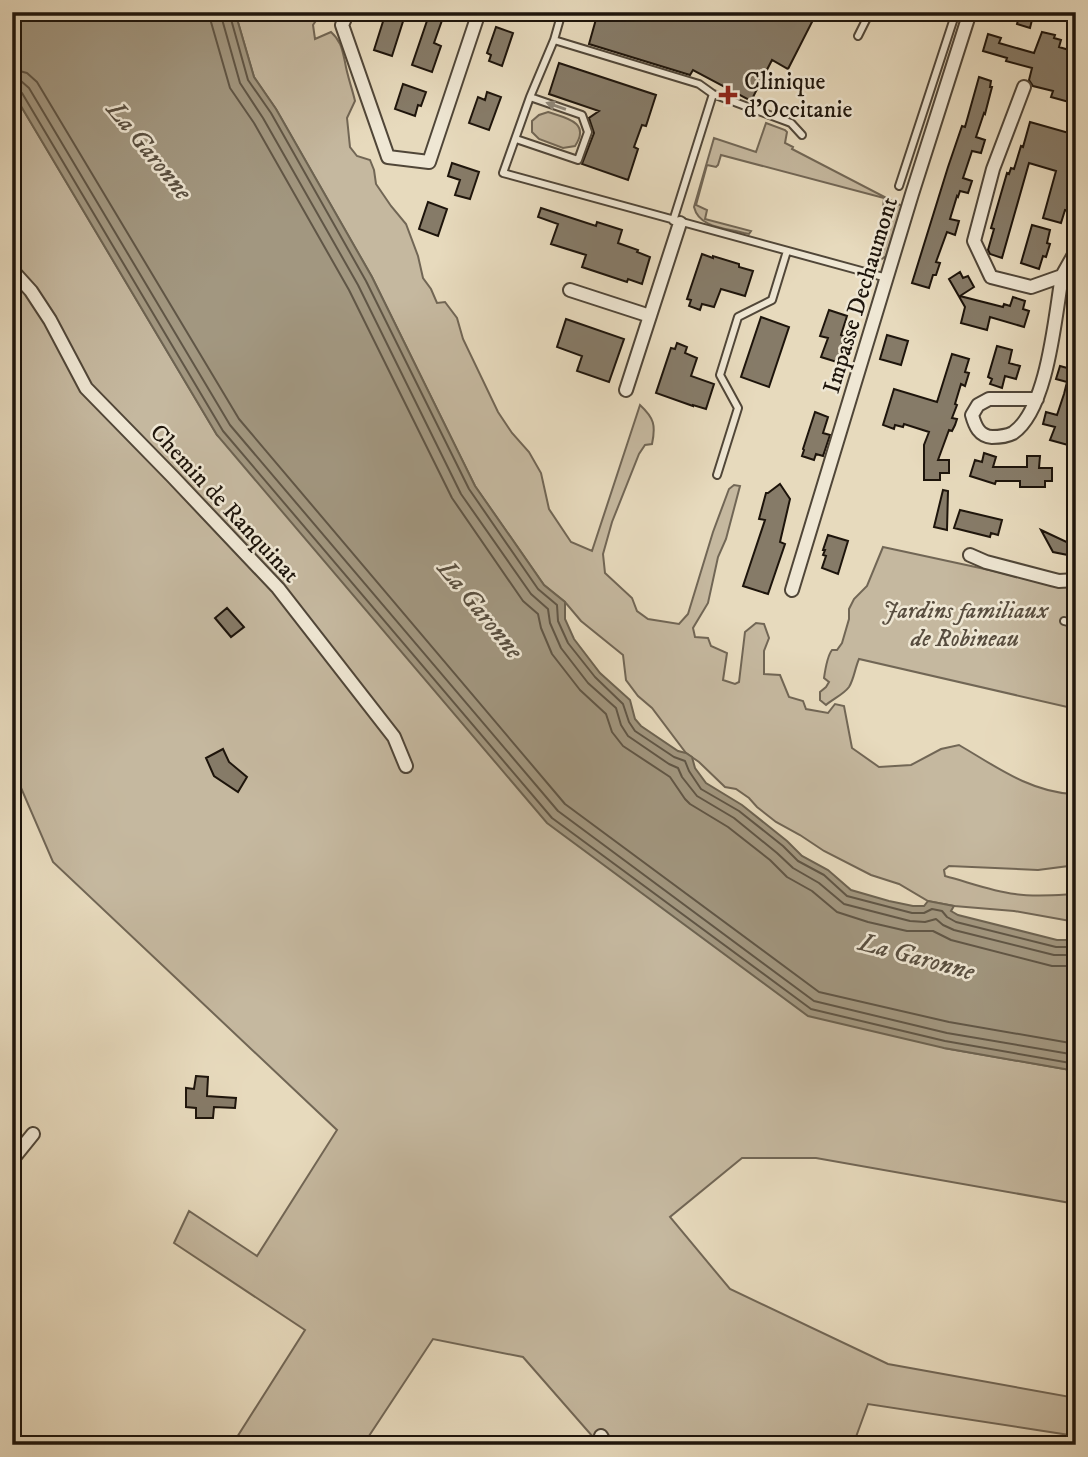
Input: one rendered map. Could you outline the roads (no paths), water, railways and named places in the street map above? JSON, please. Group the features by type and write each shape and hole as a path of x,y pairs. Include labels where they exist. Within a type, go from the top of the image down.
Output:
{"street":[{"path":"348,12 342,25 388,157 429,162 479,12"},
{"name":"Impasse Dechaumont","path":"792,590 970,12"},
{"path":"1069,12 1076,17"},
{"path":"1024,87 993,169 974,241 991,277 1031,287 1062,276"},
{"path":"626,390 677,222"},
{"path":"1037,399 989,399 978,405 972,415 975,426 988,437 1012,434 1024,421 1037,399 1046,370 1062,276 1076,251"},
{"name":"Chemin de Ranquinat","path":"12,270 31,291 50,320 86,388 278,588 394,737 406,766"},
{"path":"570,290 650,316"},
{"path":"970,555 986,562 1059,581 1076,580"},
{"path":"12,1160 33,1134"}],"lane":[{"path":"562,12 554,40 503,173 887,278"},
{"path":"858,36 870,12"},
{"path":"898,186 956,12"},
{"path":"554,40 699,84 713,94 791,123 802,135"},
{"path":"677,222 713,94"},
{"path":"516,139 578,160 588,132 582,115 530,97"},
{"path":"717,475 738,408 720,375 734,328 738,317 772,300 787,251"},
{"path":"1064,621 1076,624"}],"water":[{"name":"La Garonne","path":"12,12 235,12 254,77 276,109 372,277 475,486 544,585 565,602 565,619 574,639 600,673 630,700 635,719 678,751 692,757 695,768 706,783 742,805 802,856 828,870 851,890 913,906 924,906 928,901 954,906 951,911 958,915 1057,940 1076,940 1076,1071 944,1048 808,1016 547,823 217,435 12,91"}],"place":[{"name":"Clinique d'Occitanie","path":"728,95"}],"park label":[{"name":"Jardins familiaux de Robineau","path":"965,624"}]}
